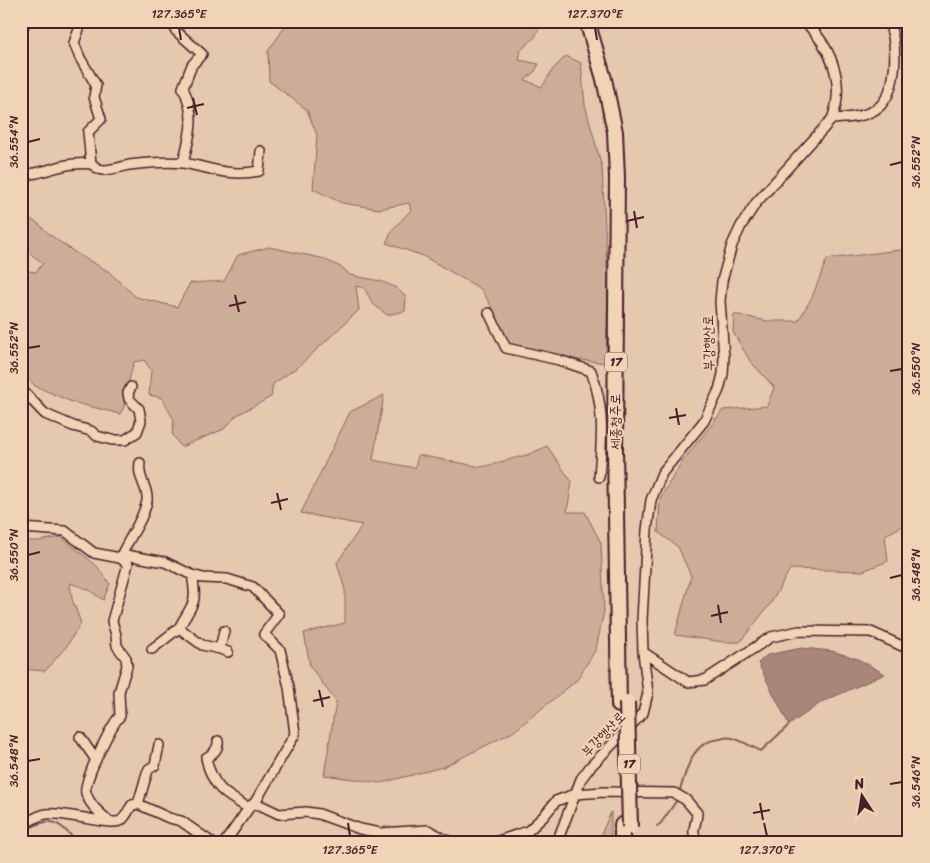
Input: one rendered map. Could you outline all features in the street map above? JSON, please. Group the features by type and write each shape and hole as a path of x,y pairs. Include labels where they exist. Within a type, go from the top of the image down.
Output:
{"highway":[{"name":"세종청주로","path":"587,21 604,79 615,132 617,177 615,448 623,703"},
{"name":"세종청주로","path":"595,21 609,66 620,118 623,148 623,703"},
{"name":"17","path":"623,703 626,826 630,842"},
{"name":"17","path":"622,842 626,826"}],"street":[{"path":"21,32 26,21"},
{"path":"82,21 74,43 80,58 96,85 94,97 101,119 88,132 91,164"},
{"path":"174,21 176,31 202,54 192,65 183,88 191,108 192,125 183,163"},
{"name":"부강행산로","path":"557,842 581,779 590,767 643,713 648,693 643,652 642,620 647,530 651,500 662,473 704,421 719,390 724,358 720,301 722,282 732,245 740,226 753,208 832,119 838,99 832,61 821,38 804,21"},
{"path":"832,119 862,115 875,110 882,104 890,90 896,55 888,21"},
{"path":"21,174 31,175 63,165 91,164 103,170 153,163 183,163 222,173 246,173 259,170 261,151"},
{"path":"489,313 506,348 559,360 591,371 597,388 603,432 599,477"},
{"path":"21,390 46,414 90,431 97,436 112,440 125,440 138,432 141,422 139,409 128,399 131,387"},
{"path":"120,558 147,502 147,495 138,472 140,463"},
{"path":"21,528 65,531 94,553 120,558 131,556 165,562 192,575 203,578 227,579 253,587 279,614 264,634 280,650 289,687 295,734 251,806 225,842"},
{"path":"110,822 94,808 85,791 96,760 115,721 120,716 119,692 127,666 126,658 118,646 112,621 128,564 120,558"},
{"path":"152,650 179,628 193,606 196,593 192,575"},
{"path":"179,628 202,645 224,650 224,631"},
{"path":"643,652 688,682 705,680 770,637 799,631 871,632 902,646 909,645"},
{"path":"80,737 96,760"},
{"path":"218,741 216,750 206,758 210,775 222,791 251,806 260,805 279,814 306,812 319,814 360,829 380,833 428,830 450,842"},
{"path":"138,804 147,773 155,765 159,745"},
{"path":"495,842 528,831 556,801 575,794 604,792 679,795 697,813 697,820 693,826 696,842"},
{"path":"21,826 45,814 67,814 110,822 119,821 125,817 132,805 138,804 181,821 210,842"}],"shaded area":[{"path":"289,21 542,21 535,37 521,50 519,60 539,64 535,71 525,80 542,87 553,69 566,56 581,63 585,105 602,167 608,285 606,363 564,358 505,343 497,316 481,289 423,256 386,243 393,229 411,210 409,203 379,209 342,203 313,189 317,135 307,110 269,81 268,51"},
{"path":"21,214 39,224 50,235 79,255 108,271 136,297 177,307 190,283 224,281 238,255 269,247 321,258 343,268 350,275 380,281 395,287 406,297 405,311 387,315 373,304 364,288 356,286 359,310 299,366 273,384 271,397 237,415 224,429 181,447 172,434 174,420 162,398 149,395 151,370 144,360 134,362 125,394 124,407 120,414 72,402 35,386 21,372 21,270 36,272 43,263 21,247"},
{"path":"900,250 909,253 909,523 885,535 888,561 863,571 790,569 771,603 740,642 724,642 675,635 691,576 678,547 658,532 660,498 684,459 723,410 767,406 774,387 750,361 733,332 734,314 767,321 798,321 812,297 827,259"},
{"path":"384,395 373,460 415,468 418,455 482,467 530,454 547,446 572,482 567,512 585,512 601,543 604,611 596,649 577,680 513,732 443,767 381,783 324,775 336,702 310,666 304,633 345,623 345,590 337,563 362,525 301,513 350,412"},
{"path":"61,537 97,566 110,584 103,600 89,590 70,583 72,599 81,623 66,647 45,671 21,669 21,541 38,541"},
{"path":"802,648 832,651 858,659 885,674 822,702 789,725 758,663 767,655"},
{"path":"611,812 611,842 603,842 602,832"}],"waterway":[{"path":"679,793 688,766 696,751 702,745 710,741 731,738 761,751 789,725"},
{"path":"657,826 677,800"},
{"path":"21,832 39,824 52,822 63,828 77,842"}]}
